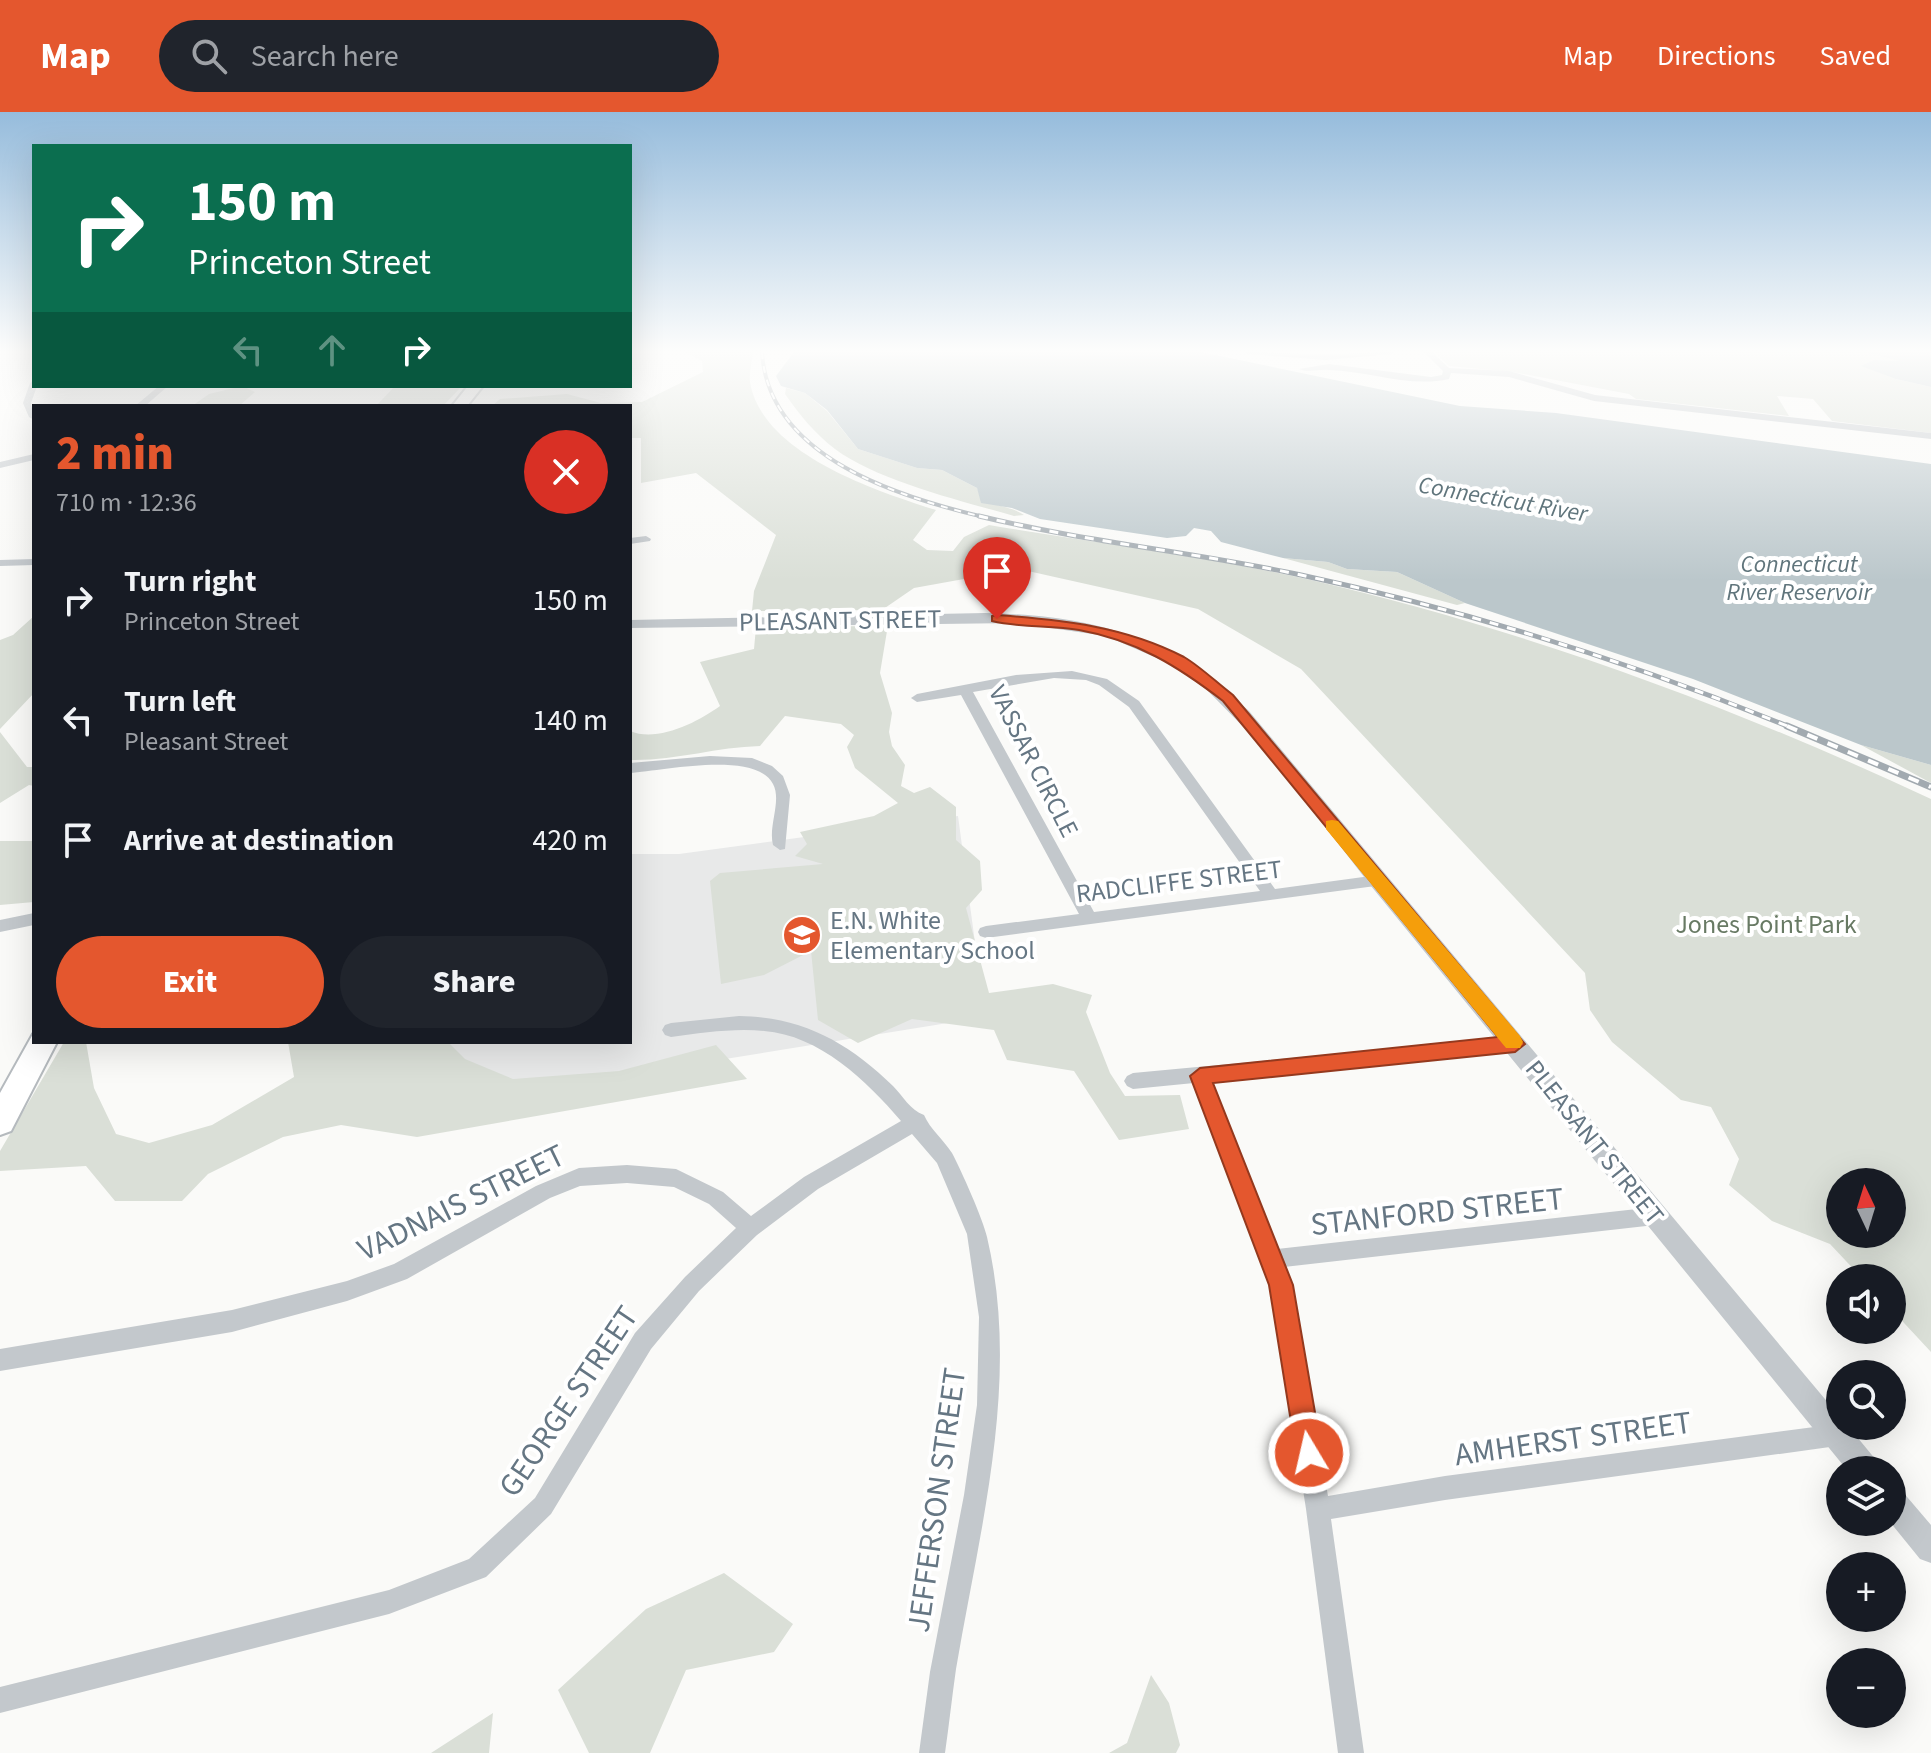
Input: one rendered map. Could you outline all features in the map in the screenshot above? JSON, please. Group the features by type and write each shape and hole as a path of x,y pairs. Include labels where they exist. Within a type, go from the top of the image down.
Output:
{"main road":[{"path":"0,1122 42,1044"}],"street":[{"path":"1865,429 1931,436"},
{"path":"0,465 32,457"},
{"path":"632,541 646,539"},
{"path":"0,563 32,562"},
{"name":"PLEASANT STREET","path":"632,624 997,619 1080,626 1137,641 1182,662 1228,698 1826,1422"},
{"name":"VASSAR CIRCLE","path":"1089,917 965,690 1011,679 1045,676 1088,677 1102,682 1134,704 1270,893"},
{"path":"917,698 965,690"},
{"path":"632,768 739,760 763,763 779,779 783,799 776,833 780,845"},
{"name":"RADCLIFFE STREET","path":"986,932 1378,881"},
{"path":"0,926 32,919"},
{"name":"JEFFERSON STREET","path":"671,1030 765,1021 792,1026 829,1045 902,1104 917,1121 956,1177 981,1237 991,1314 987,1415 932,1753"},
{"path":"1133,1081 1515,1044"},
{"path":"1200,1076 1281,1285 1318,1509 1351,1753"},
{"name":"GEORGE STREET","path":"0,1700 389,1602 477,1568 543,1506 643,1341 692,1284 750,1228 811,1183 917,1121"},
{"name":"VADNAIS STREET","path":"0,1360 232,1321 347,1291 400,1272 543,1192 579,1177 627,1174 676,1178 716,1198 750,1228"},
{"name":"STANFORD STREET","path":"1272,1259 1655,1216"},
{"name":"AMHERST STREET","path":"1318,1509 1445,1488 1826,1436"},
{"name":"PLEASANT STREET","path":"1841,1440 1854,1456"},
{"path":"1906,1518 1931,1548"}],"shaded area":[{"name":"E.N. White Elementary School","path":"958,816 985,1017 379,1115 397,1044 632,1044 632,854 679,854"}],"green space":[{"name":"Jones Point Park","path":"632,429 775,429 825,466 884,492 936,510 913,540 927,550 953,551 964,537 989,525 1191,557 1311,580 1471,622 1627,673 1780,733 1931,799 1931,1352 1906,1325 1906,1264 1849,1264 1834,1248 1906,1248 1906,1168 1826,1168 1826,1242 1772,1221 1729,1185 1739,1159 1711,1107 1681,1100 1612,1042 1590,1010 1585,973 1301,669 1198,609 1019,569 914,588 882,610 752,611 754,591 776,535 696,473 641,483 641,438 632,438"},
{"path":"841,429 858,449 917,468 942,470 977,488 985,499 1024,515 1014,516 921,489 874,471 835,449 814,430"},
{"path":"1895,429 1931,429 1931,433"},
{"path":"1283,558 1328,562 1347,569 1397,572 1465,603 1457,605"},
{"path":"32,618 32,695 0,729 0,640 13,635"},
{"path":"882,626 887,631 880,673 892,713 889,732 892,746 905,765 901,786 914,793 930,787 956,807 956,840 980,861 982,890 966,908 989,993 1053,984 1092,995 1086,1012 1110,1073 1125,1096 1180,1095 1189,1129 1119,1140 1074,1071 1007,1060 994,1030 912,1019 858,1043 818,1020 811,951 764,975 721,984 710,881 720,873 823,864 795,856 807,844 800,832 874,816 898,803 855,768 847,747 854,735 841,724 785,716 760,746 632,760 632,732 665,733 689,724 720,706 700,662 754,649 756,627"},
{"path":"0,732 27,767 32,767 32,786 0,803"},
{"path":"1861,745 1931,765 1931,783"},
{"path":"0,841 32,841 32,902 0,905"},
{"path":"63,1044 86,1044 94,1088 116,1134 149,1143 212,1125 294,1077 288,1044 450,1044 465,1059 513,1079 619,1071 716,1045 747,1079 417,1137 341,1125 283,1137 208,1174 182,1201 115,1201 86,1166 0,1171 0,1151"},
{"path":"724,1573 793,1624 774,1652 686,1670 650,1753 589,1753 558,1690 646,1609"},
{"path":"1151,1675 1169,1703 1180,1745 1176,1753 1109,1753 1127,1743"},
{"path":"493,1713 489,1753 431,1753"}],"water":[{"name":"Connecticut River Reservoir","path":"842,429 1671,429 1931,464 1931,765 1861,745 1693,679 1465,603 1397,572 1347,569 1328,562 1283,558 1221,542 1211,531 1194,528 1186,536 1167,538 1040,519 1012,508 981,503 977,488 942,470 917,468 858,449"}],"railway":[{"path":"796,429 813,446 880,485 917,499 986,518"},
{"path":"979,516 986,518"},
{"path":"986,518 1261,567 1426,605 1612,661 1787,726"},
{"path":"1787,726 1792,728"},
{"path":"1787,726 1931,787"}],"slow traffic":[{"path":"1332,825 1513,1042"}],"place":[{"name":"E.N. White Elementary School","path":"802,935"}],"route":[{"path":"997,619 1080,626 1137,641 1182,662 1228,698 1261,734 1317,807 1515,1044 1200,1076 1281,1285 1309,1453"}],"water label":[{"name":"Connecticut River","path":"1503,499"}]}
